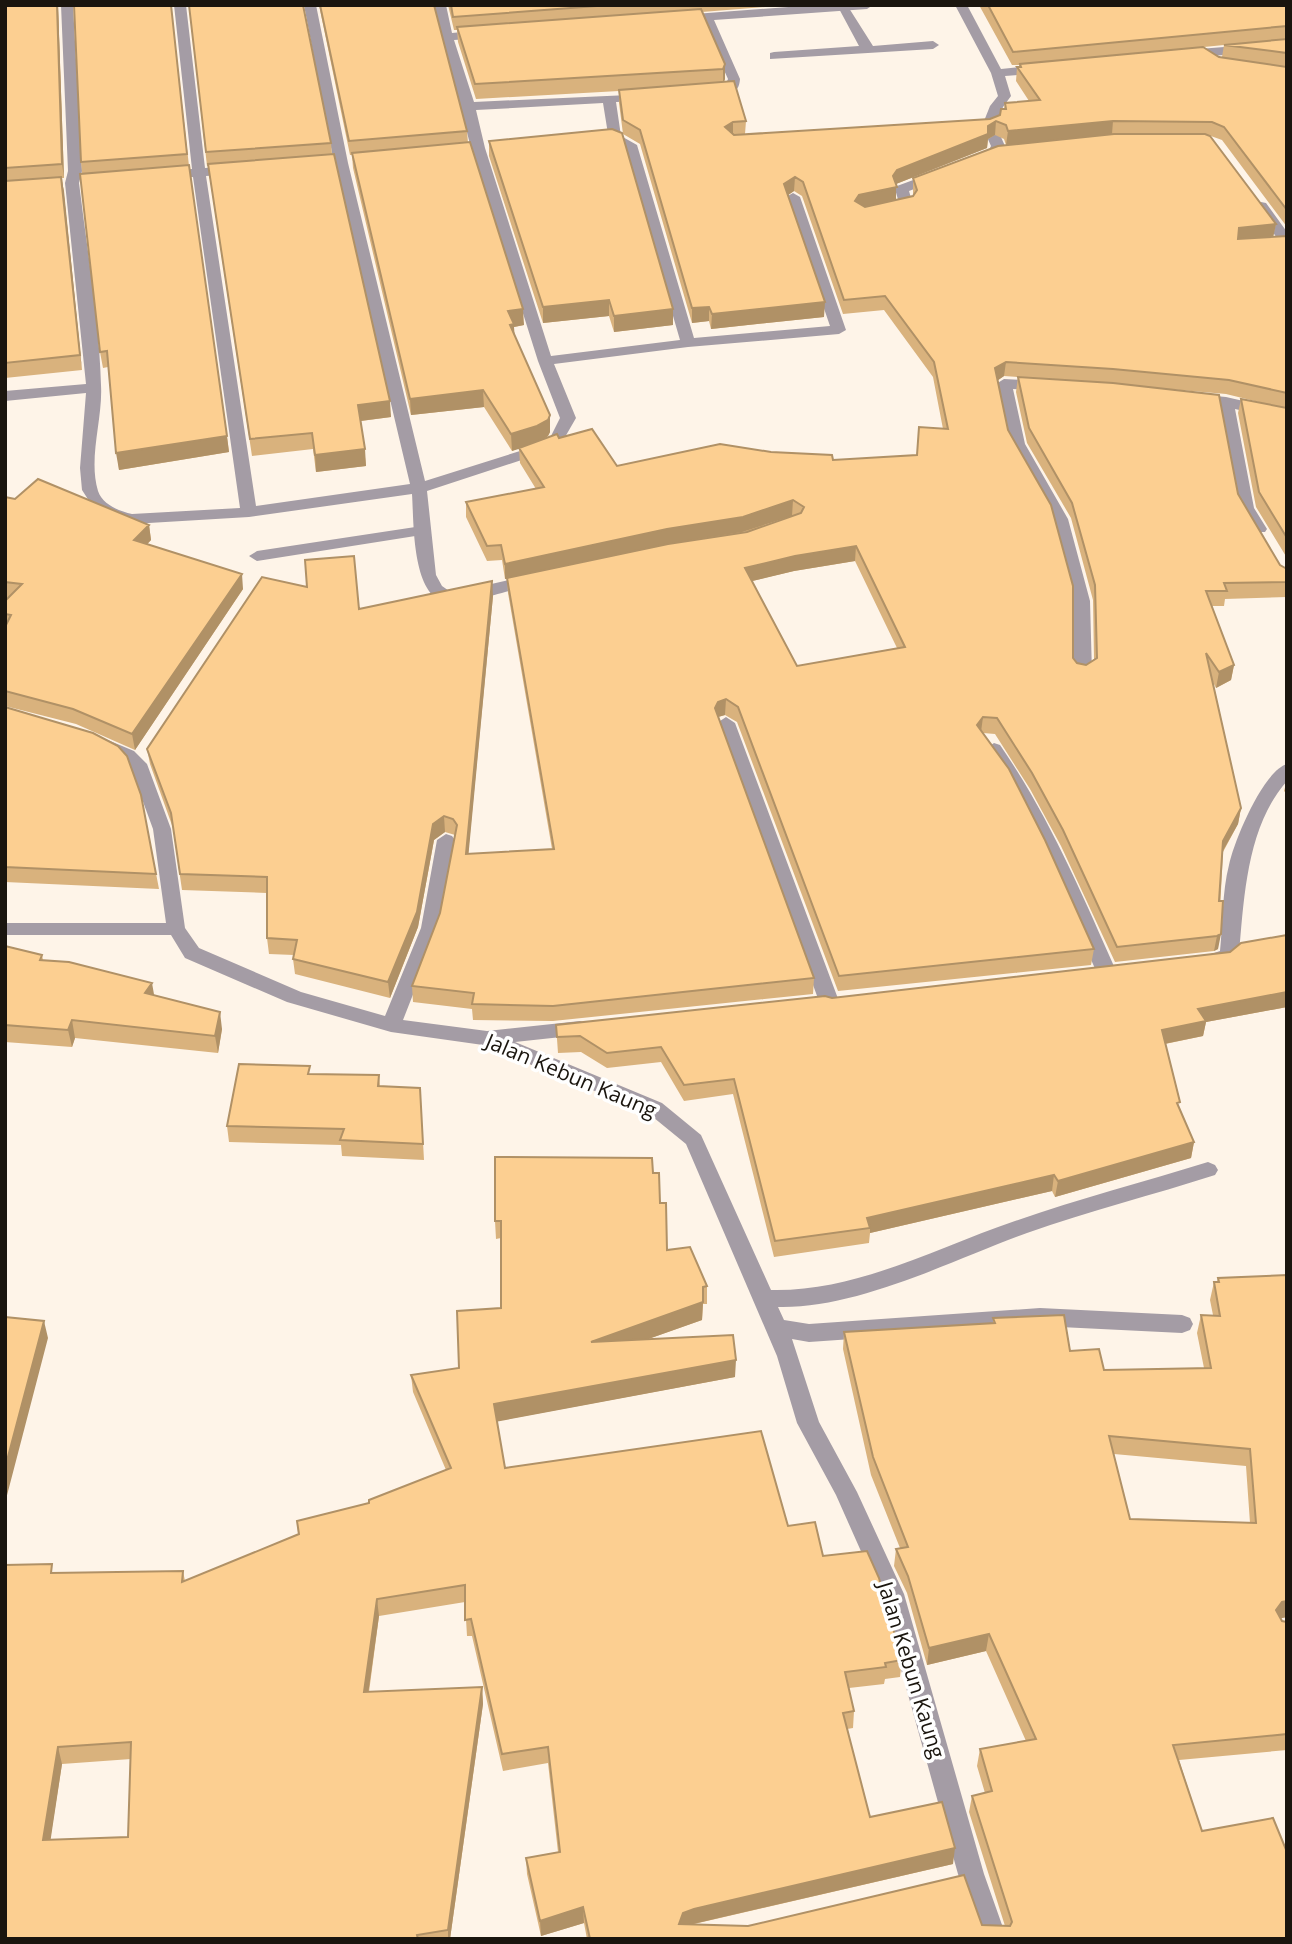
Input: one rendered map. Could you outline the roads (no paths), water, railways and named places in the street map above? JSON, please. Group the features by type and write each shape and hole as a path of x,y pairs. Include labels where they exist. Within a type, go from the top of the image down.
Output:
{"street":[{"path":"67,5 75,171 72,183 94,388 88,483 94,500 101,507 117,516 132,519 249,512 419,488 556,441 568,418 545,361 478,148 440,5"},
{"path":"180,5 199,172 249,512"},
{"path":"310,5 341,163 419,488 428,575 433,587 441,595 451,598 553,576"},
{"path":"667,20 867,5"},
{"path":"874,213 906,205 902,189 1001,152 982,126 1005,96 997,73 961,5"},
{"path":"842,7 867,46 863,50"},
{"path":"704,94 728,92 733,87 734,79 706,17"},
{"path":"447,37 497,33"},
{"path":"774,56 933,45"},
{"path":"1175,55 1287,46"},
{"path":"1203,52 1210,61 1224,66"},
{"path":"997,73 1052,68"},
{"path":"469,106 663,96"},
{"path":"608,99 615,138"},
{"path":"582,139 615,138 630,145 688,343"},
{"path":"148,177 251,169"},
{"path":"545,361 688,343 839,330 793,197"},
{"path":"1256,200 1283,243"},
{"path":"1064,387 1004,384 1017,444 1060,520 1082,601 1083,673"},
{"path":"5,396 94,388"},
{"path":"1185,397 1226,402 1287,416"},
{"path":"1226,402 1246,508 1268,546"},
{"path":"257,555 422,531"},
{"path":"726,723 830,1004"},
{"path":"5,929 176,929 162,829 142,759 80,735"},
{"path":"987,738 1017,782 1054,854 1107,973"},
{"path":"1189,964 1220,960 1228,954 1238,864 1267,792 1287,770"},
{"path":"391,1025 430,928 446,840"},
{"name":"Jalan Kebun Kaung","path":"176,929 192,953 294,998 391,1025 486,1038 655,1108 694,1140 764,1298 808,1423 845,1492 892,1594 971,1874 995,1939"},
{"path":"486,1038 602,1026"},
{"path":"764,1298 803,1299 867,1284 1024,1227 1208,1170"},
{"path":"775,1327 808,1333 1040,1317 1182,1324"},
{"path":"944,1880 971,1874"}]}
